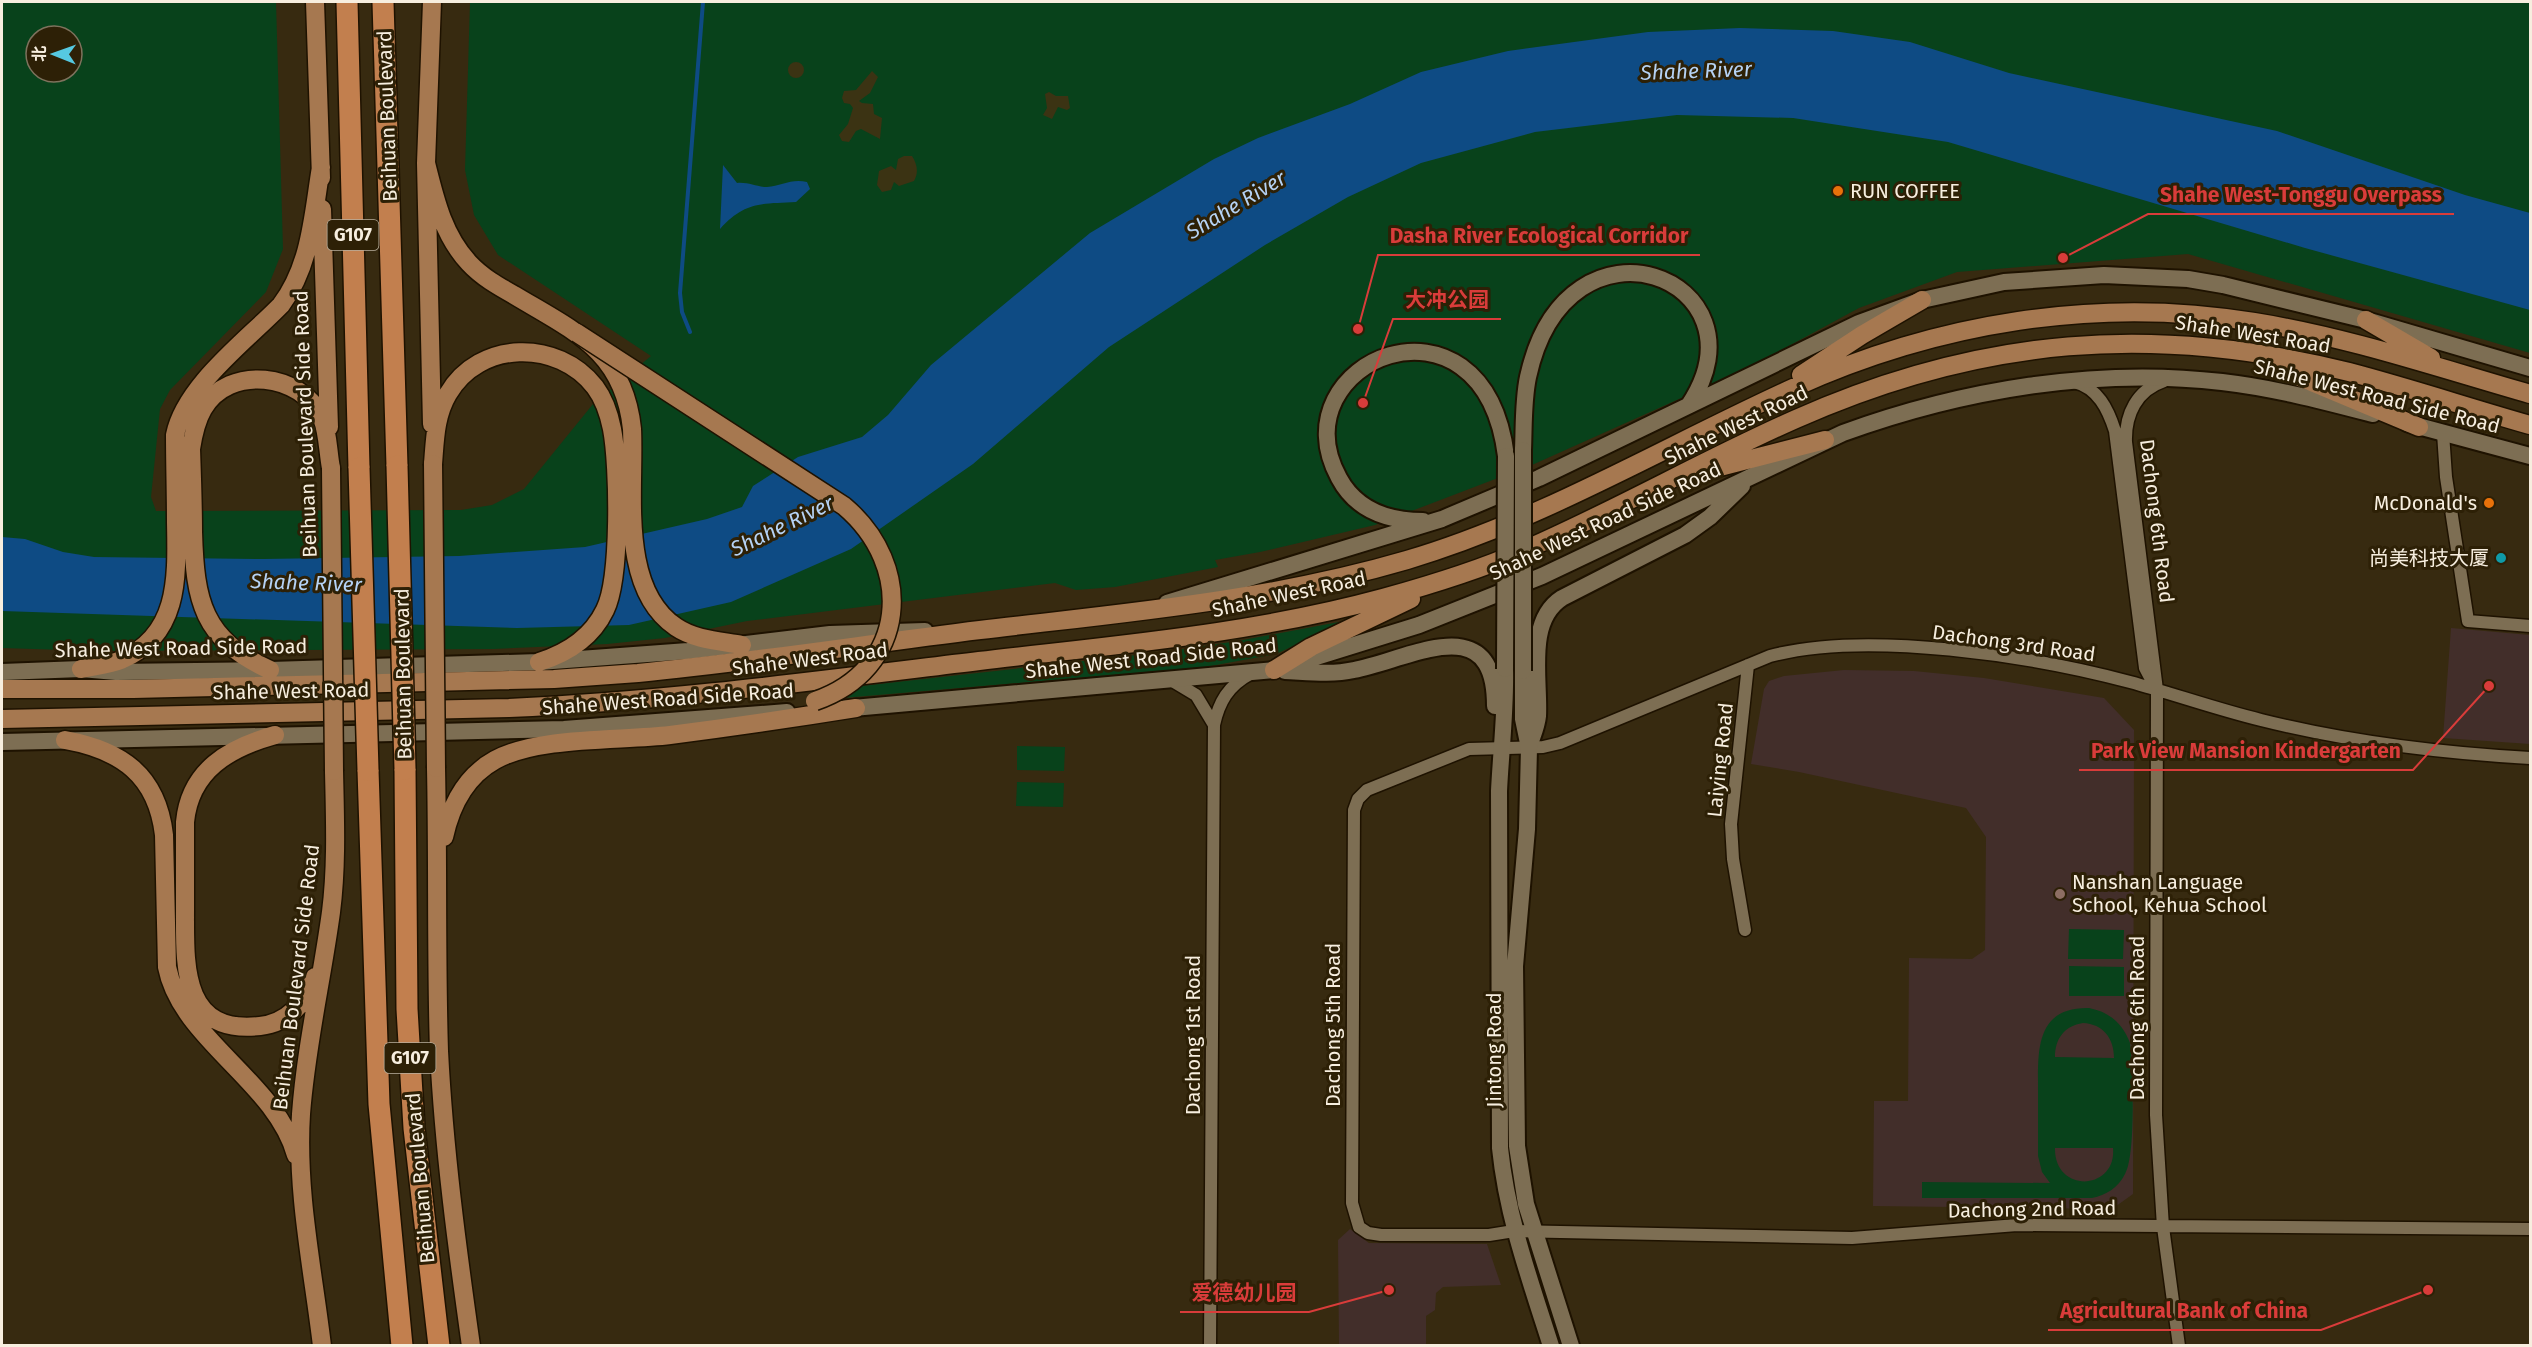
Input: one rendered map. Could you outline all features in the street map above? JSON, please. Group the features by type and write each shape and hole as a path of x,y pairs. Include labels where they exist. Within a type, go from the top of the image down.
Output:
{"highway":[{"name":"Beihuan Boulevard","path":"347,2 379,1104 402,1346"},
{"name":"Beihuan Boulevard","path":"383,2 405,769 407,1009 413,1116 439,1346"}],"main road":[{"name":"Beihuan Boulevard Side Road","path":"315,2 331,468 334,872 301,1116 302,1176 322,1346"},
{"path":"432,2 426,163 439,868 439,1049 453,1225 471,1346"},
{"path":"426,163 438,211 456,247 468,262 490,281 577,333 844,506 862,523 880,548 889,570 892,597 889,621 880,647 866,668 847,686 815,701 750,714"},
{"path":"270,670 240,654 211,623 197,591 183,448 178,422 192,394 281,305 297,281 306,256 321,167"},
{"path":"1528,748 1523,719 1523,671 1524,450 1528,376 1546,331 1561,307 1572,295 1609,275 1630,272 1659,277 1679,289 1697,308 1706,332 1707,359 1700,387 1689,405"},
{"path":"1140,612 1253,574 1442,519 1539,478 1859,323 1923,300 1971,288 2038,278 2136,274 2223,285 2366,320 2530,368"},
{"path":"1755,406 1862,334 1923,300"},
{"name":"Shahe West Road","path":"2,689 554,679 696,668 1140,612 1284,591 1413,558 1532,513 1832,371 1906,344 1985,326 2086,315 2180,313 2256,322 2322,336 2530,394"},
{"path":"2366,320 2453,372"},
{"path":"577,333 610,364 630,411 635,550 641,581 656,608 665,618 690,634 742,645"},
{"name":"Shahe West Road","path":"2,719 509,708 702,694 1221,632 1326,612 1453,576 1516,554 1678,478 1792,420 1833,403 1888,382 1952,363 2012,352 2098,344 2164,343 2230,349 2353,373 2530,425"},
{"path":"2230,349 2353,397 2418,427"},
{"path":"433,464 436,427 440,410 448,393 468,370 495,355 524,351 551,356 575,368 594,387 602,399 612,427 615,454 616,562 613,591 605,610 587,635 565,652 539,662"},
{"path":"1442,519 1407,521 1388,518 1370,511 1343,486 1329,452 1330,415 1337,398 1352,377 1372,361 1397,352 1423,352 1448,359 1464,369 1482,386 1499,424 1506,456 1506,718 1501,748"},
{"path":"81,669 123,659 144,646 160,627 174,596 183,448 194,434 203,408 212,398 238,383 266,379 291,386 313,404 323,419 331,468"},
{"name":"Shahe West Road Side Road","path":"2,742 564,729 856,708 1274,670 1381,638 1456,611 1552,571 1825,441 1889,417 1947,402 2010,390 2072,382 2172,379 2219,381 2284,392 2530,456"},
{"path":"1678,478 1825,441"},
{"path":"1528,748 1538,717 1541,626 1549,607 1562,598 1685,535 1710,517 1752,477"},
{"path":"1274,670 1311,646 1453,576"},
{"name":"Shahe West Road Side Road","path":"2,672 81,669 116,672 270,670 539,662 874,631 971,632"},
{"path":"1274,670 1343,672 1443,646 1468,647 1486,660 1492,675 1494,716 1501,748"},
{"path":"439,868 449,816 456,799 480,769 515,751 670,735 856,708"},
{"path":"275,735 234,750 218,759 204,773 187,805 176,965 170,981 182,1004 279,1118 292,1141 302,1176"},
{"path":"64,740 100,747 133,769 151,791 162,820 176,965 203,1010 219,1021 251,1027 280,1021 295,1010 307,995 324,953"},
{"name":"Jintong Road","path":"1501,748 1499,1131 1504,1186 1514,1231 1551,1346"},
{"name":"Jintong Road","path":"1528,748 1527,829 1515,966 1515,1091 1519,1167 1535,1231 1571,1346"}],"street":[{"name":"Dachong 6th Road","path":"2172,379 2150,387 2140,395 2131,410 2126,428 2157,690 2155,1072 2163,1227 2179,1346"},
{"name":"Dachong 6th Road","path":"2072,382 2085,386 2098,396 2107,409 2115,431 2145,668 2157,690"},
{"path":"2443,433 2446,477 2468,621 2530,626"},
{"name":"Dachong 3rd Road","path":"1501,748 1552,746 1568,741 1770,656 1808,648 1893,647 2040,664 2157,690 2231,713 2332,735 2440,750 2530,758"},
{"name":"Laiying Road","path":"1745,930 1733,859 1731,824 1748,665"},
{"name":"Dachong 1st Road","path":"1210,1346 1214,725 1224,696 1237,681 1254,672"},
{"path":"1166,679 1185,686 1196,695 1214,725"},
{"name":"Dachong 5th Road","path":"1501,748 1468,749 1367,790 1355,804 1352,1203 1355,1221 1368,1233 1489,1235 1514,1231 1535,1231"},
{"name":"Dachong 2nd Road","path":"1535,1231 1852,1238 1987,1226 2530,1230"}],"shaded area":[{"path":"2451,628 2530,635 2530,744 2443,738"},
{"name":"Nanshan Language School, Kehua School","path":"1844,670 1914,671 1984,678 2104,698 2134,730 2133,1194 2112,1209 1873,1206 1874,1101 1908,1101 1909,958 1972,959 1985,950 1986,837 1966,808 1751,764 1764,689 1769,681 1784,676"},
{"path":"1350,1229 1369,1243 1487,1244 1501,1285 1443,1287 1436,1293 1435,1310 1426,1316 1426,1345 1339,1345 1338,1240"}],"green space":[{"path":"2,2 276,2 283,249 266,292 170,390 160,409 151,497 156,511 461,510 492,505 524,489 593,404 651,356 498,255 474,215 465,170 470,2 2530,2 2530,353 2188,254 1957,272 1859,308 1746,369 1532,465 1375,525 1260,552 1215,560 1218,567 1115,587 1076,590 1055,583 747,621 665,638 607,644 493,649 96,651 2,648"},
{"path":"1339,622 1340,624 1276,654 1205,667 843,698 861,686 1164,652"},
{"path":"1017,746 1065,747 1064,771 1017,770"},
{"path":"1017,782 1064,783 1063,807 1016,806"},
{"path":"2069,929 2124,930 2123,959 2068,959"},
{"path":"2069,966 2124,967 2124,996 2069,996"},
{"path":"2089,1008 2103,1012 2124,1030 2130,1043 2133,1090 2131,1149 2125,1174 2119,1183 2107,1193 2092,1198 1922,1198 1922,1182 2050,1183 2042,1172 2038,1156 2038,1061 2043,1034 2049,1023 2058,1015 2071,1010","holes":["2083,1023 2096,1026 2106,1033 2112,1044 2114,1058 2055,1057 2055,1050 2062,1034 2071,1027","2055,1148 2113,1148 2112,1162 2105,1173 2096,1179 2074,1180 2064,1173 2057,1163"]}],"sand":[{"path":"796,62 802,64 804,70 802,76 796,78 790,76 788,70 790,64"},
{"path":"872,71 878,77 870,93 859,101 873,104 874,114 882,118 880,139 861,129 856,131 849,142 842,141 839,135 848,124 853,108 850,104 844,103 842,98 844,91 856,90"},
{"path":"1049,92 1056,96 1068,96 1070,108 1067,110 1058,107 1052,119 1043,115 1047,108 1045,94"},
{"path":"912,156 917,168 916,178 914,181 899,186 894,182 891,190 882,192 877,185 879,171 891,166 896,170 898,159"}],"water":[{"name":"Shahe River","path":"1740,28 1833,31 1910,42 2009,73 2277,131 2465,195 2530,213 2530,310 2305,248 1948,142 1793,118 1677,115 1535,132 1421,163 1348,197 1265,245 1109,347 973,464 851,549 731,602 629,625 517,628 2,611 2,537 25,539 63,552 94,557 263,559 459,556 585,547 707,519 742,507 753,486 798,457 862,437 888,415 931,365 1090,233 1214,159 1258,138 1350,104 1421,72 1508,51 1648,32"},
{"path":"723,165 737,183 767,187 802,181 807,182 810,189 796,202 764,204 746,209 720,229"}],"waterway":[{"path":"690,332 682,312 680,293 703,2"}],"place":[{"name":"RUN COFFEE","path":"1838,191"},
{"name":"Shahe West-Tonggu Overpass","path":"2063,258"},
{"name":"Dasha River Ecological Corridor","path":"1358,329"},
{"name":"大冲公园","path":"1363,403"},
{"name":"McDonald's","path":"2489,503"},
{"name":"尚美科技大厦","path":"2501,558"},
{"name":"Park View Mansion Kindergarten","path":"2489,686"},
{"name":"Nanshan Language School, Kehua School","path":"2060,894"},
{"name":"爱德幼儿园","path":"1389,1290"},
{"name":"Agricultural Bank of China","path":"2428,1290"}]}
